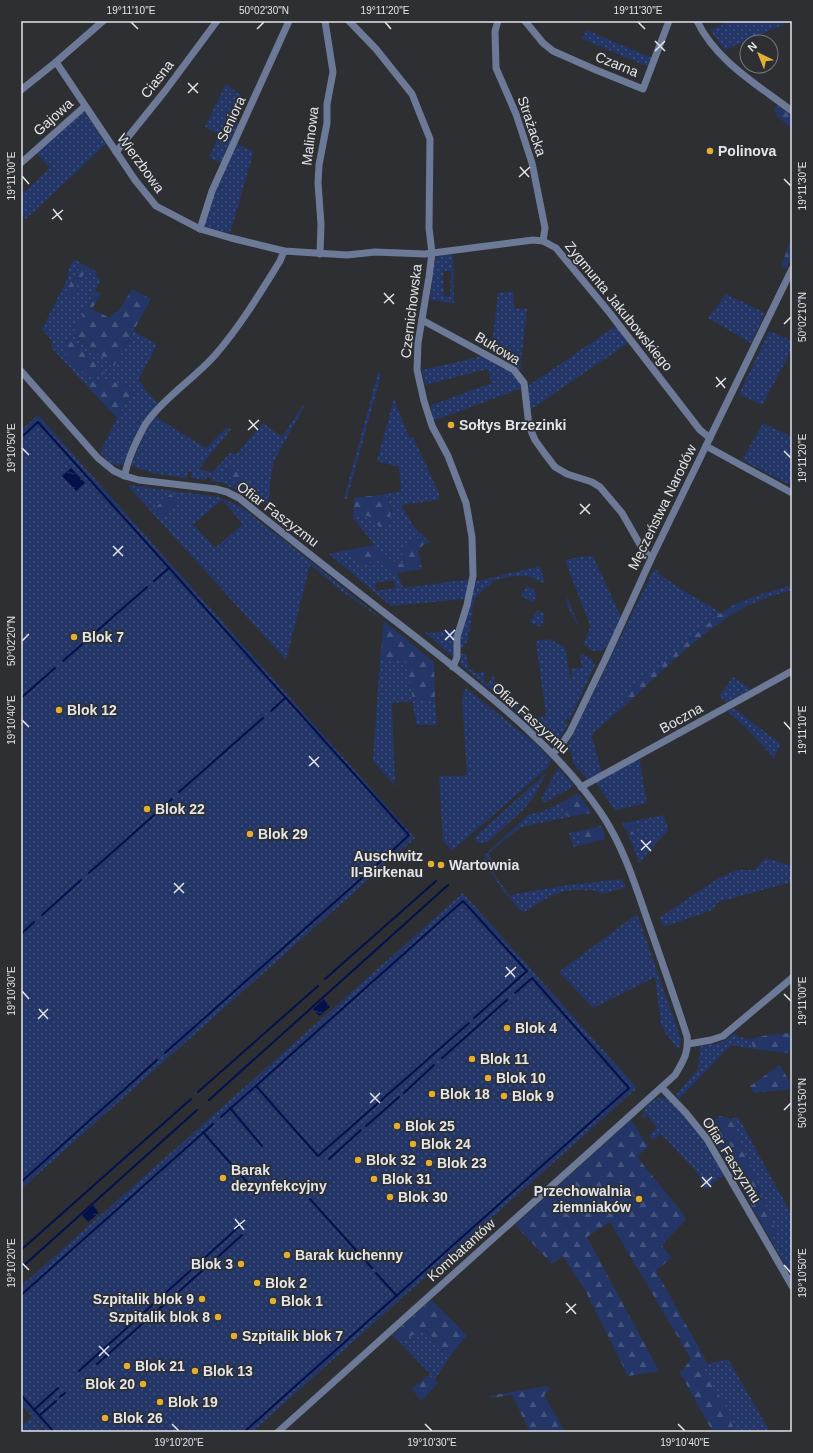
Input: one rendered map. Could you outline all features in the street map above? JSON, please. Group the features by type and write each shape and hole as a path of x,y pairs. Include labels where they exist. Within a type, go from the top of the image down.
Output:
{"street":[{"path":"21,90 56,62 102,21"},
{"name":"Ciasna","path":"116,152 217,21"},
{"name":"Seniora","path":"200,229 212,191 289,21"},
{"name":"Malinowa","path":"320,254 321,224 318,183 319,165 327,123 326,104 333,72 325,21"},
{"name":"Czernichowska","path":"349,21 376,49 412,94 430,139 429,228 432,253 430,277 418,343 417,363 419,384 432,426 448,456 466,503 472,537 472,582 467,605 457,637 457,657 454,667"},
{"name":"Strażacka","path":"498,21 495,31 496,68 516,114 530,157 544,228 543,241"},
{"name":"Czarna","path":"526,21 543,43 553,50 596,70 643,89 669,21"},
{"path":"697,21 703,34 716,50 745,75 792,111"},
{"name":"Wierzbowa","path":"56,62 135,180 156,206 200,229 284,251"},
{"name":"Gajowa","path":"21,163 85,106"},
{"name":"Zygmunta Jakubowskiego","path":"284,251 347,256 375,252 425,254 533,240 543,241 556,248 570,263 700,430 710,438"},
{"path":"125,476 128,461 149,418 157,409 194,377 216,354 239,325 280,261 284,251"},
{"name":"Męczeństwa Narodów","path":"554,753 570,732 651,559 792,269"},
{"name":"Bukowa","path":"422,320 514,370 524,383 529,426 535,440 555,466 567,474 592,482 600,487 622,513 642,548 651,559"},
{"name":"Ofiar Faszyzmu","path":"21,371 98,458 114,471 125,476 154,482 184,484 216,489 238,498 454,667 554,753 602,814 622,852 636,886 668,979 687,1036 688,1044"},
{"path":"706,446 792,493"},
{"name":"Boczna","path":"581,786 792,671"},
{"path":"662,1088 675,1075 685,1058 688,1044 711,1040 723,1036 792,978"},
{"name":"Ofiar Faszyzmu","path":"662,1088 686,1113 707,1139 792,1286"},
{"name":"Kombatantów","path":"278,1432 662,1088"}],"green space":[{"path":"730,21 791,21 761,34 739,34 739,44 725,50 710,30"},
{"path":"586,30 652,58 649,67 582,39"},
{"path":"226,84 242,96 232,116 240,126 222,163 209,158 219,134 205,127"},
{"path":"778,106 792,116 792,129 777,116 774,108"},
{"path":"84,111 106,144 26,219 21,214 21,195 50,168 36,153"},
{"path":"236,144 254,151 230,233 206,228 205,223 214,194"},
{"path":"792,236 792,258 786,268 781,267"},
{"path":"444,254 453,255 454,303 430,300 434,263 436,258","holes":["443,271 451,271 450,297 444,296"]},
{"path":"74,259 82,264 65,294 71,295 88,267 97,272 95,276 101,280 73,334 114,366 134,331 157,345 138,380 144,385 143,388 159,404 126,462 118,466 109,462 100,452 134,388 100,380 85,384 51,347 53,342 42,329 69,276 67,274"},
{"path":"82,264 88,267 71,295 64,294"},
{"path":"132,289 151,299 114,366 73,333 96,291 101,294 92,309 110,318 114,312 118,312"},
{"path":"513,291 514,308 527,309 520,371 507,361 491,352 498,293"},
{"path":"726,294 765,313 751,343 708,318"},
{"path":"616,326 628,343 530,410 528,386"},
{"path":"769,331 792,341 792,350 762,405 739,394"},
{"path":"69,340 107,372 88,375 81,372 67,356 64,349"},
{"path":"483,356 512,372 517,377 522,388 433,421 431,405 492,383 487,369 425,385 422,370"},
{"path":"378,373 381,375 347,498 344,499"},
{"path":"100,380 118,383 134,388 117,418 85,384"},
{"path":"394,399 409,437 413,437 439,493 439,500 401,505 414,527 430,542 424,544 419,538 400,549 405,559 401,564 393,562 382,554 353,518 363,514 370,517 383,530 392,512 387,494 401,491 399,467 377,461"},
{"path":"303,405 304,407 274,461 270,481 269,508 261,501 259,503 246,494 248,490 255,489 233,481 244,488 241,492 220,482 211,481 211,477 207,477 206,480 191,478 192,472 188,472 187,478 151,473 131,465 154,416 204,447 207,447 226,428 231,429 200,469 212,473 230,453 237,454 263,423 282,437"},
{"path":"38,415 415,838 21,1189 21,430"},
{"path":"763,423 792,437 792,486 742,460"},
{"path":"229,466 256,489 248,490 233,481 225,471"},
{"path":"129,485 218,497 240,506 384,621 343,592 310,565 286,660 129,487","holes":["222,500 243,524 215,548 193,524"]},
{"path":"171,494 176,502 161,516 154,509"},
{"path":"387,494 391,513 389,522 383,531 370,517 363,514 353,518 354,498"},
{"path":"419,538 424,544 418,551 422,569 397,573 378,560 361,564 347,550 375,545 389,559 401,564 405,559 400,549"},
{"path":"347,550 361,564 378,559 397,573 403,588 471,579 465,599 391,606 329,554","holes":["394,580 396,588 375,591 376,583"]},
{"path":"593,556 621,617 616,631 608,644 603,649 598,651 591,650 584,644 590,627 565,560"},
{"path":"540,566 545,583 530,577 515,576 492,581 492,584 483,590 474,600 468,640 460,650 460,636 474,582"},
{"path":"654,569 658,570 659,574 684,591 722,613 622,699 627,704 595,731 592,737 602,773 588,780 573,763 571,752 567,747"},
{"path":"792,585 792,590 768,597 749,605 743,601 762,594"},
{"path":"527,586 533,589 536,594 535,601 533,602 521,596"},
{"path":"567,596 578,625 567,605"},
{"path":"743,601 749,605 732,614 701,637 670,663 627,704 622,699 717,616 737,603"},
{"path":"537,610 544,615 543,622 540,627 530,622"},
{"path":"384,621 434,662 435,699 413,700 406,660 380,660"},
{"path":"455,629 454,658 423,631 432,633"},
{"path":"549,639 565,647 570,678 572,677 571,669 582,667 580,657 582,654 591,659 595,665 570,719 567,718 565,723 568,724 558,740 547,736 461,665 461,654 466,654 469,670 473,669 474,673 486,672 483,680 488,684 492,678 493,671 496,689 501,689 501,692 505,697 537,721 539,717 546,716 536,641"},
{"path":"380,660 406,660 413,700 435,699 437,725 417,725 412,701 392,703 395,786 373,761"},
{"path":"733,677 751,689 728,703 719,696"},
{"path":"466,688 536,744 551,760 548,767 452,851 443,841 439,776 467,775 462,697"},
{"path":"487,690 546,739 545,740"},
{"path":"732,707 781,744 774,758 745,727 727,711"},
{"path":"639,757 647,803 615,810 595,782"},
{"path":"558,768 574,785 544,803 542,801 542,797"},
{"path":"547,772 533,798 524,809 488,842 478,843 474,838"},
{"path":"578,793 592,813 568,817 563,802"},
{"path":"563,802 568,817 521,827 490,852 493,870 503,887 511,897 515,894 569,885 622,879 626,887 602,894 592,890 565,891 551,896 523,913 503,891 484,861 486,854 528,815 541,812"},
{"path":"664,815 668,830 639,863 629,835 637,833 633,821"},
{"path":"633,821 637,833 629,835 622,823"},
{"path":"601,826 605,839 581,845 579,831"},
{"path":"579,831 581,845 574,847 569,833"},
{"path":"766,858 792,866 792,882 718,902 712,910 664,927 659,918 717,879 737,870 754,870"},
{"path":"463,893 637,1088 252,1432 46,1432 21,1404 21,1286"},
{"path":"637,914 681,1039 679,1050 666,1034 661,1024 655,977 593,1008 559,972"},
{"path":"735,1033 739,1037 750,1039 754,1049 731,1045 679,1099 676,1095 698,1069 700,1046 721,1043"},
{"path":"791,1033 792,1049 788,1053 754,1049 750,1039 767,1035"},
{"path":"780,1065 792,1086 792,1089 754,1093 750,1086"},
{"path":"662,1097 673,1104 694,1127 710,1150 724,1175 706,1189 696,1171 661,1134 653,1140 649,1135 657,1128 647,1115 642,1119 644,1111 654,1100"},
{"path":"720,1116 731,1119 776,1232 769,1237 705,1125"},
{"path":"738,1117 792,1215 791,1276 769,1237 776,1232 731,1119"},
{"path":"631,1120 648,1146 637,1157 681,1211 686,1220 662,1245 671,1258 656,1271 708,1364 701,1367 732,1416 731,1423 736,1432 713,1432 679,1371 683,1370 691,1359 610,1222 587,1237 659,1371 628,1376 585,1290 563,1256 552,1264 515,1225"},
{"path":"431,1300 467,1335 451,1355 423,1328 400,1343 392,1335"},
{"path":"422,1328 451,1355 435,1379 400,1343"},
{"path":"728,1359 770,1432 736,1432 701,1366"},
{"path":"430,1374 438,1383 421,1401 412,1389"},
{"path":"547,1386 550,1389 544,1395 565,1432 530,1432 512,1395 490,1398 490,1396"},
{"path":"31,1417 44,1432 21,1432 21,1426"}],"water":[{"path":"71,468 85,483 76,491 62,476"},
{"path":"324,999 330,1007 319,1016 313,1009"},
{"path":"93,1205 99,1213 88,1222 82,1215"}],"waterway":[{"path":"24,435 38,422 409,835 392,851"},
{"path":"154,581 169,568"},
{"path":"63,661 147,587"},
{"path":"21,698 55,668"},
{"path":"271,711 285,698"},
{"path":"179,792 263,718"},
{"path":"89,873 172,799"},
{"path":"165,1053 390,853"},
{"path":"42,915 81,880"},
{"path":"325,979 436,881"},
{"path":"209,1100 448,885"},
{"path":"221,1117 463,901 527,971 474,1018"},
{"path":"21,934 34,922"},
{"path":"244,1432 629,1088 532,978 515,993"},
{"path":"198,1092 318,986"},
{"path":"442,1058 507,1000"},
{"path":"256,1086 318,1156 469,1023"},
{"path":"21,1182 157,1060"},
{"path":"404,1093 434,1065"},
{"path":"366,1126 399,1097"},
{"path":"21,1250 191,1099"},
{"path":"230,1108 262,1146"},
{"path":"21,1268 197,1110"},
{"path":"21,1295 213,1124"},
{"path":"329,1159 361,1130"},
{"path":"203,1132 253,1189"},
{"path":"310,1199 372,1268"},
{"path":"79,1371 241,1225"},
{"path":"208,1266 242,1235"},
{"path":"97,1364 203,1270"},
{"path":"376,1273 397,1296"},
{"path":"34,1410 58,1388"},
{"path":"60,1397 65,1393"},
{"path":"21,1395 54,1432"},
{"path":"40,1415 56,1401"}],"place":[{"name":"Polinova","path":"710,151"},
{"name":"Sołtys Brzezinki","path":"451,425"},
{"name":"Blok 7","path":"74,637"},
{"name":"Blok 12","path":"59,710"},
{"name":"Blok 22","path":"147,809"},
{"name":"Blok 29","path":"250,834"},
{"name":"Auschwitz II-Birkenau","path":"431,864"},
{"name":"Wartownia","path":"441,865"},
{"name":"Blok 4","path":"507,1028"},
{"name":"Blok 11","path":"472,1059"},
{"name":"Blok 10","path":"488,1078"},
{"name":"Blok 18","path":"432,1094"},
{"name":"Blok 9","path":"504,1096"},
{"name":"Blok 25","path":"397,1126"},
{"name":"Blok 24","path":"413,1144"},
{"name":"Blok 32","path":"358,1160"},
{"name":"Blok 23","path":"429,1163"},
{"name":"Barak dezynfekcyjny","path":"223,1178"},
{"name":"Blok 31","path":"374,1179"},
{"name":"Blok 30","path":"390,1197"},
{"name":"Przechowalnia ziemniaków","path":"639,1199"},
{"name":"Barak kuchenny","path":"287,1255"},
{"name":"Blok 3","path":"241,1264"},
{"name":"Blok 2","path":"257,1283"},
{"name":"Szpitalik blok 9","path":"202,1299"},
{"name":"Blok 1","path":"273,1301"},
{"name":"Szpitalik blok 8","path":"218,1317"},
{"name":"Szpitalik blok 7","path":"234,1336"},
{"name":"Blok 21","path":"127,1366"},
{"name":"Blok 13","path":"195,1371"},
{"name":"Blok 20","path":"143,1384"},
{"name":"Blok 19","path":"160,1402"},
{"name":"Blok 26","path":"105,1418"}]}
